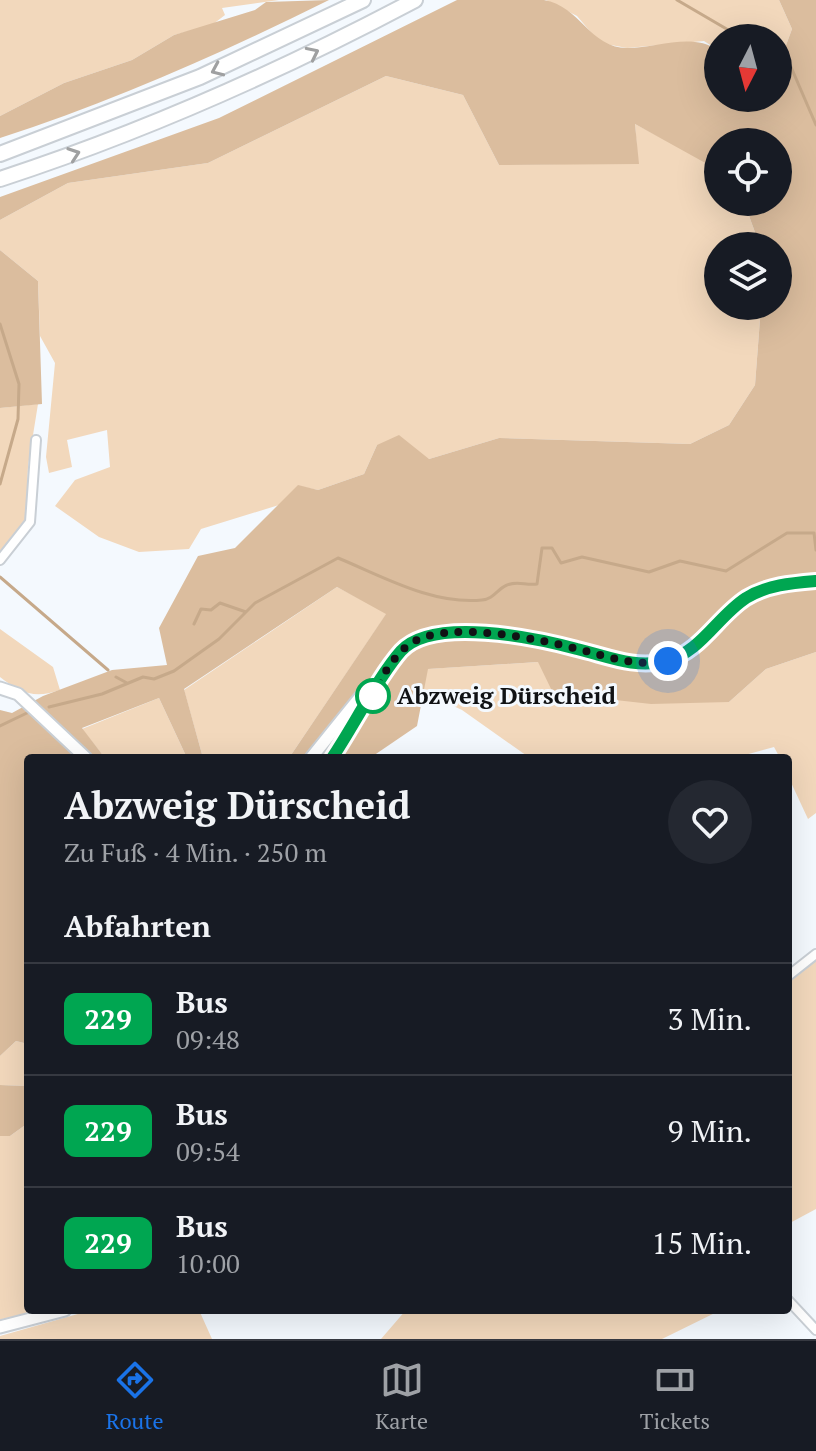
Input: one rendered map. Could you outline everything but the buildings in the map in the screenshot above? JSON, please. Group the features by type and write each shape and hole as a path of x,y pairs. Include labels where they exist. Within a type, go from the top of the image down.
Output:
{"highway":[{"path":"0,154 178,87 363,0"},
{"path":"0,179 103,143 216,97 415,0"}],"main road":[{"path":"334,754 400,651 423,637 444,633 497,635 576,648 638,664 652,664 682,655 694,647 731,611 759,591 816,581"},
{"path":"0,688 18,694 82,754"},
{"path":"314,754 361,696 372,697"},
{"path":"0,1327 50,1314"}],"street":[{"path":"0,560 30,522 36,440"},
{"path":"792,973 816,954"},
{"path":"792,1304 816,1330"}],"shaded area":[{"path":"0,0 279,0 222,8 225,15 212,25 174,35 132,60 64,83 0,116"},
{"path":"329,0 167,75 84,109 0,138 0,116 64,83 132,60 174,35 255,10 266,2"},
{"path":"457,0 544,0 567,10 603,41 614,46 627,48 686,41 704,44 704,112 792,112 792,24 779,0 816,0 816,652 766,669 729,702 651,704 553,693 538,662 428,669 417,726 376,754 292,754 386,614 337,587 184,689 202,754 185,754 159,698 82,728 102,754 24,754 24,1043 16,1041 0,1056 0,710 12,713 43,696 112,670 167,665 159,628 198,556 235,548 298,485 318,490 364,474 377,445 399,435 429,459 499,438 690,444 729,425 755,385 760,320 792,320 792,232 755,232 749,216 792,216 792,128 704,128 704,162 635,124 639,164 499,165 463,95 386,76 208,163 68,183 0,220 0,197 219,118"},
{"path":"546,0 779,0 790,24 704,24 704,41 627,48 600,43 577,16"},
{"path":"386,76 463,95 499,165 638,163 635,124 704,160 704,216 749,216 755,232 704,232 704,320 760,320 755,385 729,425 690,444 499,438 429,459 377,445 364,474 318,490 298,486 279,505 201,529 189,549 139,552 99,537 55,506 75,480 110,467 107,430 67,440 72,467 49,473 46,457 55,363 40,336 38,281 0,250 0,220 68,183 208,163"},
{"path":"0,250 38,281 42,404 0,408"},
{"path":"38,404 28,466 26,520 0,555 0,408"},
{"path":"337,587 387,613 292,754 202,754 184,690"},
{"path":"0,629 53,667 60,690 28,693 0,677"},
{"path":"816,652 816,813 808,819 792,785 792,754 778,754 774,747 749,754 524,754 462,710 423,692 427,669 538,662 729,702 766,669"},
{"path":"159,698 185,754 102,754 82,729"},
{"path":"816,954 816,1209 792,1222 792,973"},
{"path":"16,1041 24,1043 24,1086 0,1085 0,1056"},
{"path":"0,1085 24,1086 24,1126 10,1136 0,1136"},
{"path":"24,1126 24,1314 37,1314 0,1324 0,1136 10,1136"},
{"path":"78,1314 201,1314 212,1339 0,1339 0,1336"},
{"path":"403,1314 713,1314 662,1339 381,1339"}],"waterway":[{"path":"677,0 718,24"},
{"path":"792,69 816,125"},
{"path":"0,324 19,384 18,419 0,484"},
{"path":"49,707 102,694 143,677 154,679 174,671 219,639 255,603 338,558 408,588 463,600 486,599 511,584 537,584 542,548 552,548 561,563 582,557 649,572 680,561 726,571 787,533 814,533 816,550"},
{"path":"0,577 108,670"},
{"path":"194,624 201,609 211,610 220,603 246,612"},
{"path":"116,677 127,683"},
{"path":"0,726 29,712"}],"bus line":[{"name":"229","path":"335,754 400,651 423,637 444,633 497,635 576,648 621,661 652,664 668,661 694,647 744,599 759,591 779,585 816,581"}],"place":[{"name":"Abzweig Dürscheid","path":"373,696"}],"route":[{"path":"373,696 400,651 423,637 444,633 530,639 638,664 668,661"}]}
